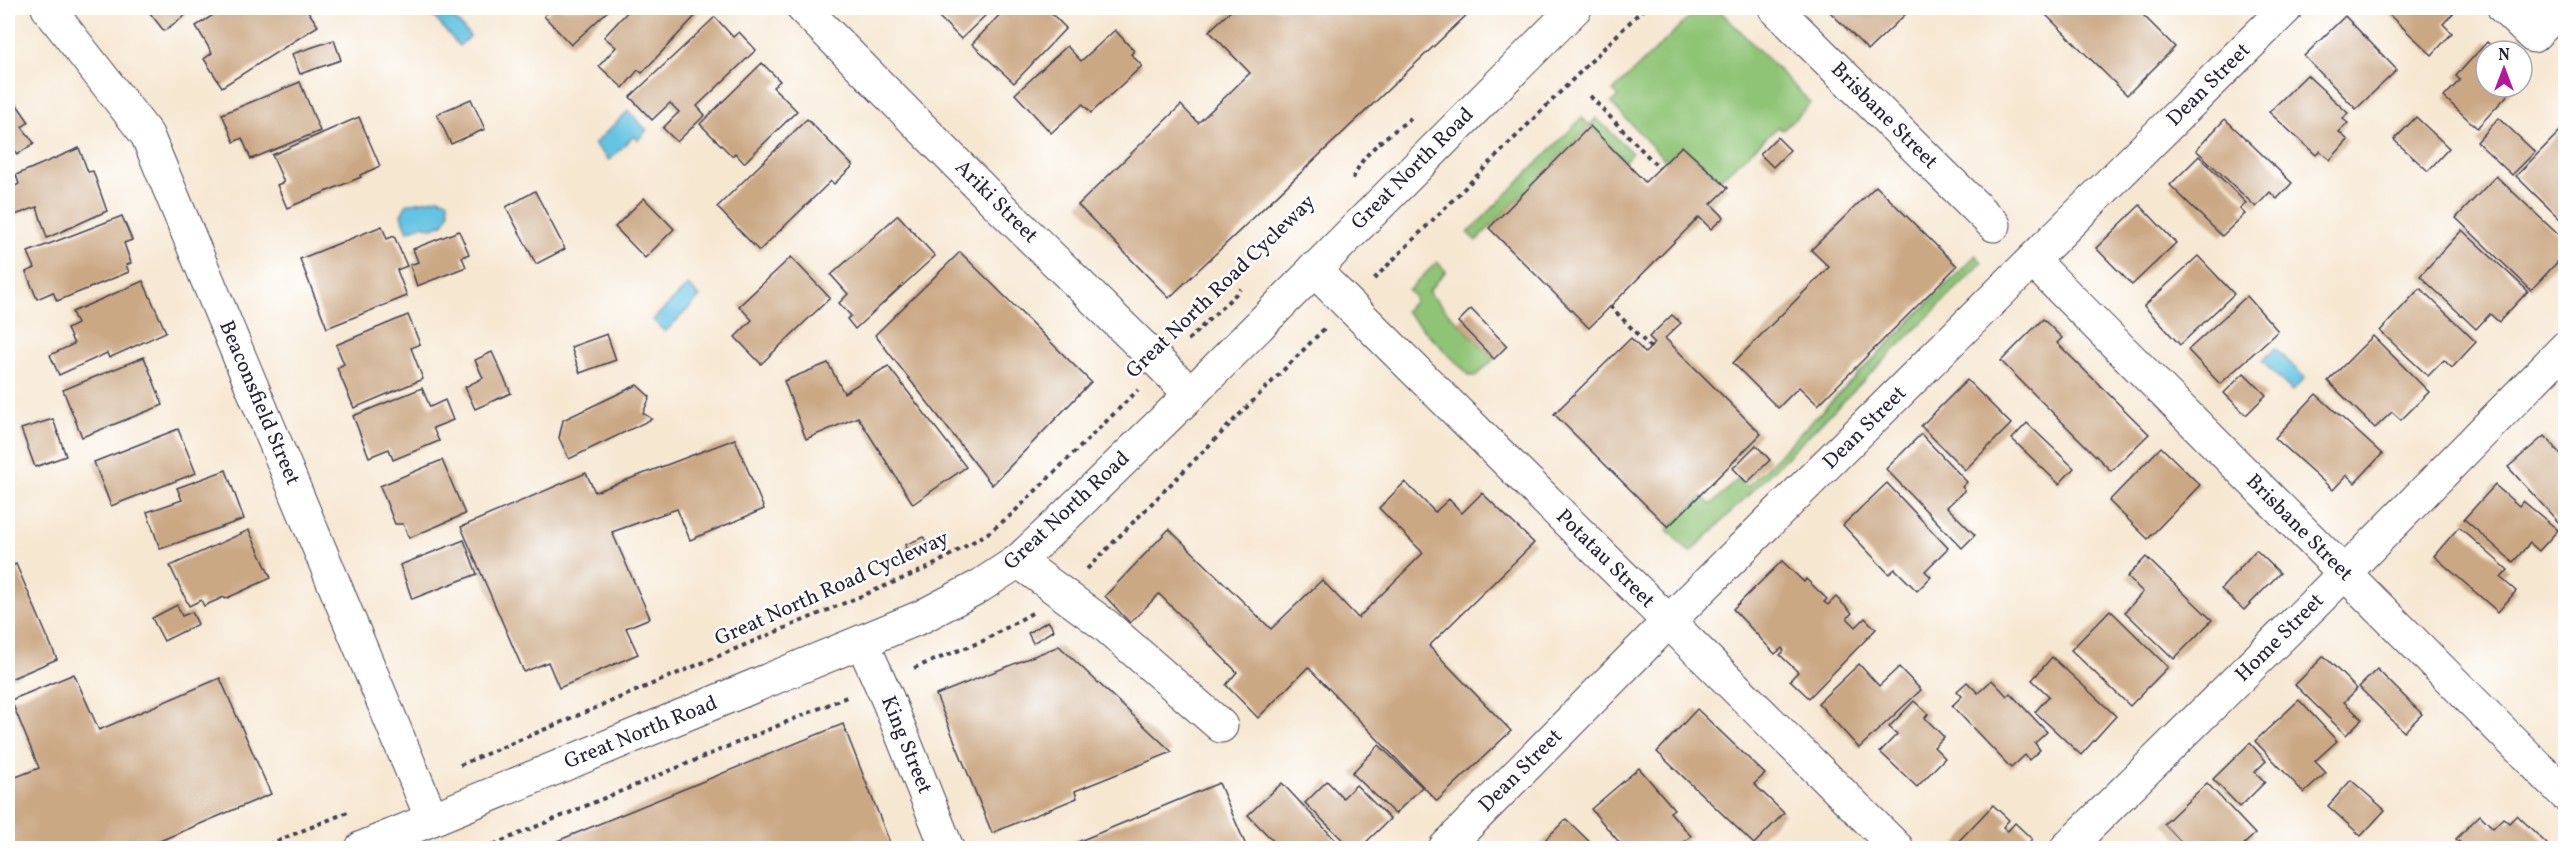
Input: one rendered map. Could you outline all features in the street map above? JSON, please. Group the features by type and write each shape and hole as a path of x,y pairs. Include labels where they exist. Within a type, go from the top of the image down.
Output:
{"street":[{"name":"Beaconsfield Street","path":"48,8 147,135 432,819"},
{"name":"Ariki Street","path":"803,8 1191,394"},
{"name":"Great North Road","path":"362,849 921,617 980,586 1018,561 1191,394 1575,8"},
{"name":"Brisbane Street","path":"1775,8 1994,225"},
{"name":"Dean Street","path":"1445,849 1668,622 2286,8"},
{"path":"2504,8 2533,36 2562,8"},
{"name":"Brisbane Street","path":"2033,261 2565,795"},
{"name":"Potatau Street","path":"1313,269 1897,849"},
{"name":"Home Street","path":"2067,849 2344,573 2565,347"},
{"path":"1018,561 1105,625 1221,726"},
{"name":"King Street","path":"862,642 947,849"}],"path":[{"path":"1590,96 1659,168"},
{"path":"1352,181 1358,164 1390,132 1417,112"},
{"name":"Great North Road Cycleway","path":"417,784 930,567 988,533 1011,515 1246,284"},
{"path":"1610,306 1651,348"},
{"path":"260,849 354,810"}],"green space":[{"path":"1699,8 1717,8 1811,103 1783,130 1778,127 1720,179 1682,146 1666,161 1611,103 1618,96 1613,91"},
{"path":"1582,118 1590,126 1476,241 1468,233"},
{"path":"1596,118 1632,153 1625,161 1590,126"},
{"path":"1976,255 1982,263 1690,553 1667,530 1702,496 1711,505 1738,479 1747,487"},
{"path":"1437,262 1446,271 1428,292 1494,359 1476,376 1470,376 1405,311 1414,302 1414,296 1408,291"}],"water":[{"path":"434,8 445,8 470,36 459,46 429,11"},
{"path":"628,111 647,130 638,140 634,136 609,160 594,144"},
{"path":"438,198 448,201 449,213 443,224 432,228 423,225 408,231 401,215 407,204"},
{"path":"688,285 700,297 665,332 653,320"},
{"path":"2275,348 2305,378 2292,391 2262,361"}],"building":[{"path":"146,8 195,8 164,31"},
{"path":"224,8 306,8 318,26 222,87 204,59 212,53 196,26"},
{"path":"553,8 611,8 571,45 544,16"},
{"path":"631,8 692,8 698,13 642,73 638,70 623,88 599,66 616,47 604,37"},
{"path":"930,8 993,8 961,39"},
{"path":"1006,8 1057,8 1051,13 1066,28 1014,83 972,44"},
{"path":"1234,8 1474,8 1169,298 1078,205 1181,105 1198,123 1250,73 1209,31"},
{"path":"1826,8 1912,8 1868,50"},
{"path":"2039,8 2136,8 2175,47 2127,95"},
{"path":"2382,8 2458,8 2443,24 2452,33 2432,55"},
{"path":"2345,16 2397,70 2356,109 2304,56"},
{"path":"715,17 733,37 739,32 756,50 697,106 705,115 677,142 663,128 679,112 670,103 652,120 630,97"},
{"path":"1115,30 1134,51 1131,54 1142,66 1091,113 1083,104 1051,133 1015,94 1067,46 1081,61"},
{"path":"334,40 341,60 300,74 292,54"},
{"path":"2474,56 2474,99 2504,99 2477,128 2444,97 2460,80 2456,76"},
{"path":"762,63 780,81 773,87 797,111 744,163 735,153 732,156 700,124"},
{"path":"2307,75 2348,113 2343,119 2348,123 2339,132 2348,140 2330,160 2320,151 2316,155 2269,112"},
{"path":"300,82 320,131 251,159 242,138 234,142 222,114"},
{"path":"13,99 29,122 22,127 34,143 17,155 15,151 8,157 8,103"},
{"path":"471,99 485,129 451,144 437,114"},
{"path":"359,117 380,166 360,175 361,177 287,208 277,185 284,182 272,155"},
{"path":"2416,117 2449,148 2428,171 2394,140"},
{"path":"2499,118 2535,152 2512,175 2477,142"},
{"path":"807,119 853,166 834,184 831,181 759,251 717,207"},
{"path":"2225,119 2292,183 2277,199 2270,192 2256,207 2196,150"},
{"path":"1590,126 1645,182 1682,146 1728,188 1711,204 1724,217 1711,229 1699,217 1589,328 1489,228"},
{"path":"2562,129 2566,132 2566,225 2516,176"},
{"path":"1777,137 1790,150 1773,167 1760,154"},
{"path":"79,148 88,172 93,171 107,211 47,238 37,207 15,215 8,194 8,182 12,188 19,184 16,175"},
{"path":"2199,156 2246,203 2240,209 2245,214 2222,236 2170,185"},
{"path":"2496,176 2566,242 2566,253 2531,290 2456,218"},
{"path":"1876,186 1957,266 1818,405 1799,387 1778,408 1733,363 1829,267 1811,250"},
{"path":"535,191 565,249 536,264 506,207"},
{"path":"644,198 674,229 645,258 615,227"},
{"path":"2140,205 2176,243 2132,285 2096,248"},
{"path":"898,215 935,256 855,329 847,319 851,316 839,303 848,294 831,275"},
{"path":"122,216 132,240 124,243 131,263 126,265 129,272 57,301 53,292 37,299 26,272 35,268 28,252"},
{"path":"382,226 387,239 394,236 407,266 397,270 407,296 327,328 300,259"},
{"path":"2462,230 2528,291 2499,322 2490,314 2476,329 2420,276"},
{"path":"459,231 469,254 462,257 466,267 417,286 410,265 418,262 413,249"},
{"path":"960,252 1091,382 992,485 875,335"},
{"path":"2198,256 2234,294 2180,345 2144,306"},
{"path":"791,257 830,298 761,364 735,337 752,320 739,306"},
{"path":"143,281 166,332 109,358 107,353 59,375 50,355 74,344 67,329 77,324 72,312"},
{"path":"2420,288 2476,342 2452,368 2444,360 2428,376 2380,331"},
{"path":"2247,296 2278,331 2220,384 2188,350"},
{"path":"1471,309 1507,346 1494,359 1458,322"},
{"path":"408,315 420,344 411,348 423,379 354,408 337,368 344,364 336,345"},
{"path":"1672,315 1681,323 1665,338 1761,434 1668,527 1554,414 1631,338 1645,353 1655,343 1649,337"},
{"path":"2043,319 2062,338 2057,343 2149,434 2111,471 2001,361"},
{"path":"607,334 616,360 580,373 571,347"},
{"path":"2373,336 2429,392 2401,420 2392,412 2375,428 2328,381"},
{"path":"492,352 511,393 475,409 465,387 483,378 475,360"},
{"path":"144,357 163,405 82,437 63,390"},
{"path":"828,363 844,393 888,366 966,467 913,504 858,417 806,439 784,381"},
{"path":"2244,373 2266,395 2246,415 2224,393"},
{"path":"1967,380 2011,424 1965,470 1921,426"},
{"path":"637,385 650,397 643,413 652,419 569,459 559,438 563,420"},
{"path":"422,388 430,407 445,400 453,420 433,428 439,441 393,460 389,449 369,457 353,416"},
{"path":"2316,394 2382,454 2355,483 2347,475 2333,490 2275,438"},
{"path":"53,419 66,456 35,467 21,429"},
{"path":"2027,423 2074,468 2059,484 2012,439"},
{"path":"178,429 196,473 111,506 94,462"},
{"path":"1921,434 1967,482 1962,487 1965,490 1947,507 1975,535 1962,548 1886,469"},
{"path":"2544,436 2566,460 2566,521 2561,525 2508,467"},
{"path":"735,439 764,509 690,540 677,509 612,532 650,618 626,628 638,654 559,688 548,662 524,672 461,527 586,473 595,492"},
{"path":"1756,445 1770,460 1747,483 1733,468"},
{"path":"2161,447 2200,485 2148,539 2109,501"},
{"path":"442,460 465,514 409,538 403,524 395,524 380,486"},
{"path":"226,470 244,519 160,549 147,512 182,500 177,488"},
{"path":"1405,482 1435,512 1449,499 1462,513 1482,493 1534,543 1429,646 1511,731 1437,801 1308,667 1258,718 1226,685 1237,672 1159,594 1130,623 1105,596 1169,529 1271,629 1322,580 1358,618 1423,553 1379,508"},
{"path":"1887,483 1948,548 1925,571 1931,577 1917,591 1895,569 1889,574 1843,525"},
{"path":"2495,485 2519,506 2523,501 2558,530 2539,551 2530,543 2513,562 2464,519"},
{"path":"2459,527 2508,570 2501,578 2516,591 2498,612 2434,556"},
{"path":"249,530 271,578 225,599 224,597 204,606 201,600 189,606 170,566"},
{"path":"924,537 927,545 908,553 905,545"},
{"path":"464,540 477,574 412,599 400,565"},
{"path":"2256,550 2280,573 2244,610 2221,589"},
{"path":"2146,557 2212,620 2174,659 2125,612 2143,592 2127,577"},
{"path":"1782,561 1804,582 1806,579 1827,599 1824,602 1828,605 1836,597 1852,613 1847,618 1856,627 1865,618 1876,629 1809,698 1790,680 1798,672 1780,655 1784,651 1782,648 1775,654 1733,609"},
{"path":"16,564 57,659 8,680 8,568"},
{"path":"177,605 182,616 192,612 198,624 164,641 152,618"},
{"path":"2110,610 2168,667 2130,706 2071,650"},
{"path":"1048,621 1054,630 1033,643 1028,633"},
{"path":"1059,646 1172,752 1075,791 1077,798 992,833 936,695"},
{"path":"2324,656 2357,689 2344,702 2362,719 2346,735 2295,685"},
{"path":"2052,657 2116,716 2081,755 2035,712 2049,696 2032,680"},
{"path":"1859,664 1879,686 1899,667 1921,690 1859,748 1818,703"},
{"path":"2377,669 2422,714 2404,732 2359,687"},
{"path":"74,674 99,730 220,678 271,794 148,846 149,848 8,848 8,780 39,768 11,700"},
{"path":"1992,680 2007,696 2010,693 2047,732 2035,743 2040,750 2029,760 2025,755 2011,768 1952,706 1962,696 1957,691 1967,682 1978,693"},
{"path":"2299,700 2337,741 2315,761 2326,773 2304,793 2255,741"},
{"path":"1914,701 1928,714 1925,718 1944,737 1934,747 1945,758 1917,787 1880,752 1897,734 1889,727"},
{"path":"1697,709 1765,774 1754,784 1784,813 1754,844 1657,752"},
{"path":"843,724 892,848 540,848"},
{"path":"2250,743 2266,761 2255,772 2265,782 2240,807 2213,779"},
{"path":"1379,745 1422,787 1395,814 1352,773"},
{"path":"1639,768 1674,809 1670,812 1691,836 1677,848 1624,848 1591,809"},
{"path":"2351,780 2385,810 2361,836 2328,806"},
{"path":"1327,781 1343,798 1356,785 1390,819 1360,848 1351,848 1305,803"},
{"path":"1219,783 1247,848 1063,848"},
{"path":"1282,783 1343,848 1280,848 1248,815"},
{"path":"2207,783 2255,834 2240,848 2187,848 2164,824"},
{"path":"1993,805 2009,820 2003,827 2008,831 2015,823 2032,839 2024,848 1959,848 1955,845"},
{"path":"2480,815 2493,828 2503,818 2509,823 2517,815 2551,848 2466,848 2456,839"},
{"path":"1566,819 1596,848 1537,848"}]}
